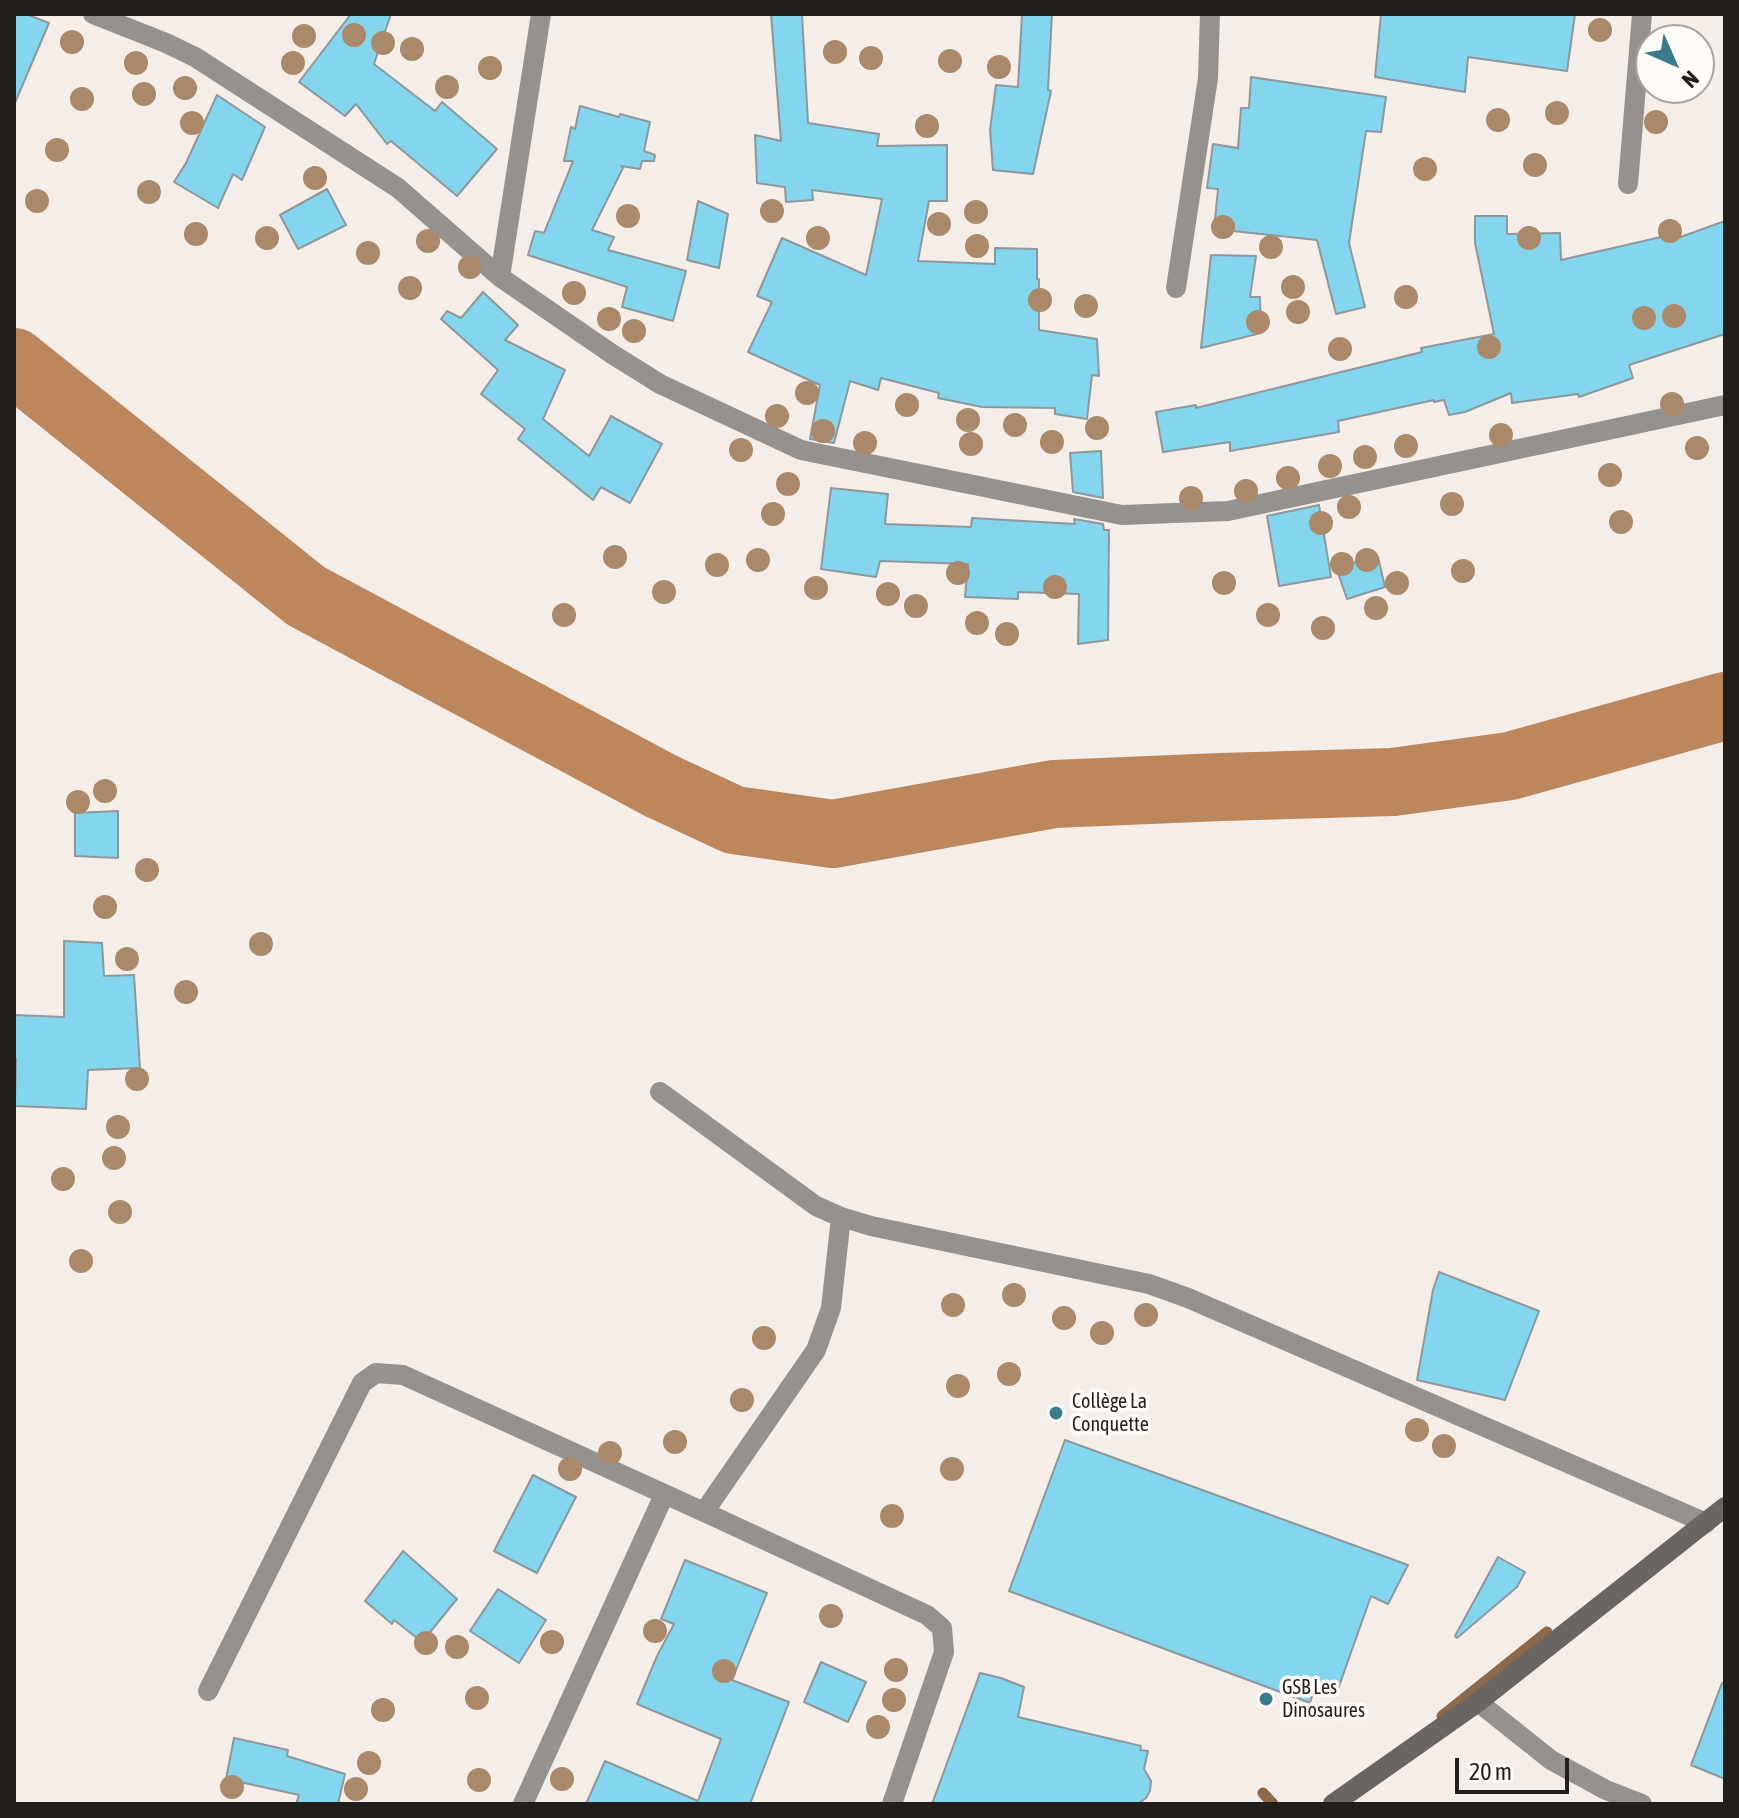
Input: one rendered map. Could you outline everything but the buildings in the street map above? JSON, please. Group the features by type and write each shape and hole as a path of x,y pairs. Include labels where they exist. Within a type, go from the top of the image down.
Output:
{"main road":[{"path":"1333,1804 1478,1702 1725,1507"}],"street":[{"path":"93,14 195,57 386,179 500,277 660,384 801,450 1122,515 1228,511 1725,405"},
{"path":"500,277 541,14"},
{"path":"1176,288 1208,78 1210,14"},
{"path":"1628,184 1642,14"},
{"path":"660,1092 816,1206 841,1217 1149,1284 1188,1298 1706,1523"},
{"path":"704,1512 816,1350 831,1308 841,1217"},
{"path":"208,1691 362,1383 376,1373 403,1375 927,1615 942,1628 944,1652 892,1804"},
{"path":"523,1804 664,1495"},
{"path":"1478,1702 1551,1760 1606,1790 1642,1804"}],"waterway":[{"path":"14,362 306,596 661,786 734,820 833,834 1054,794 1393,782 1510,766 1725,706"},
{"path":"1442,1716 1547,1632"},
{"path":"1263,1793 1273,1804"}],"place":[{"name":"Collège La Conquette","path":"1056,1413"},
{"name":"GSB Les Dinosaures","path":"1266,1699"}]}
